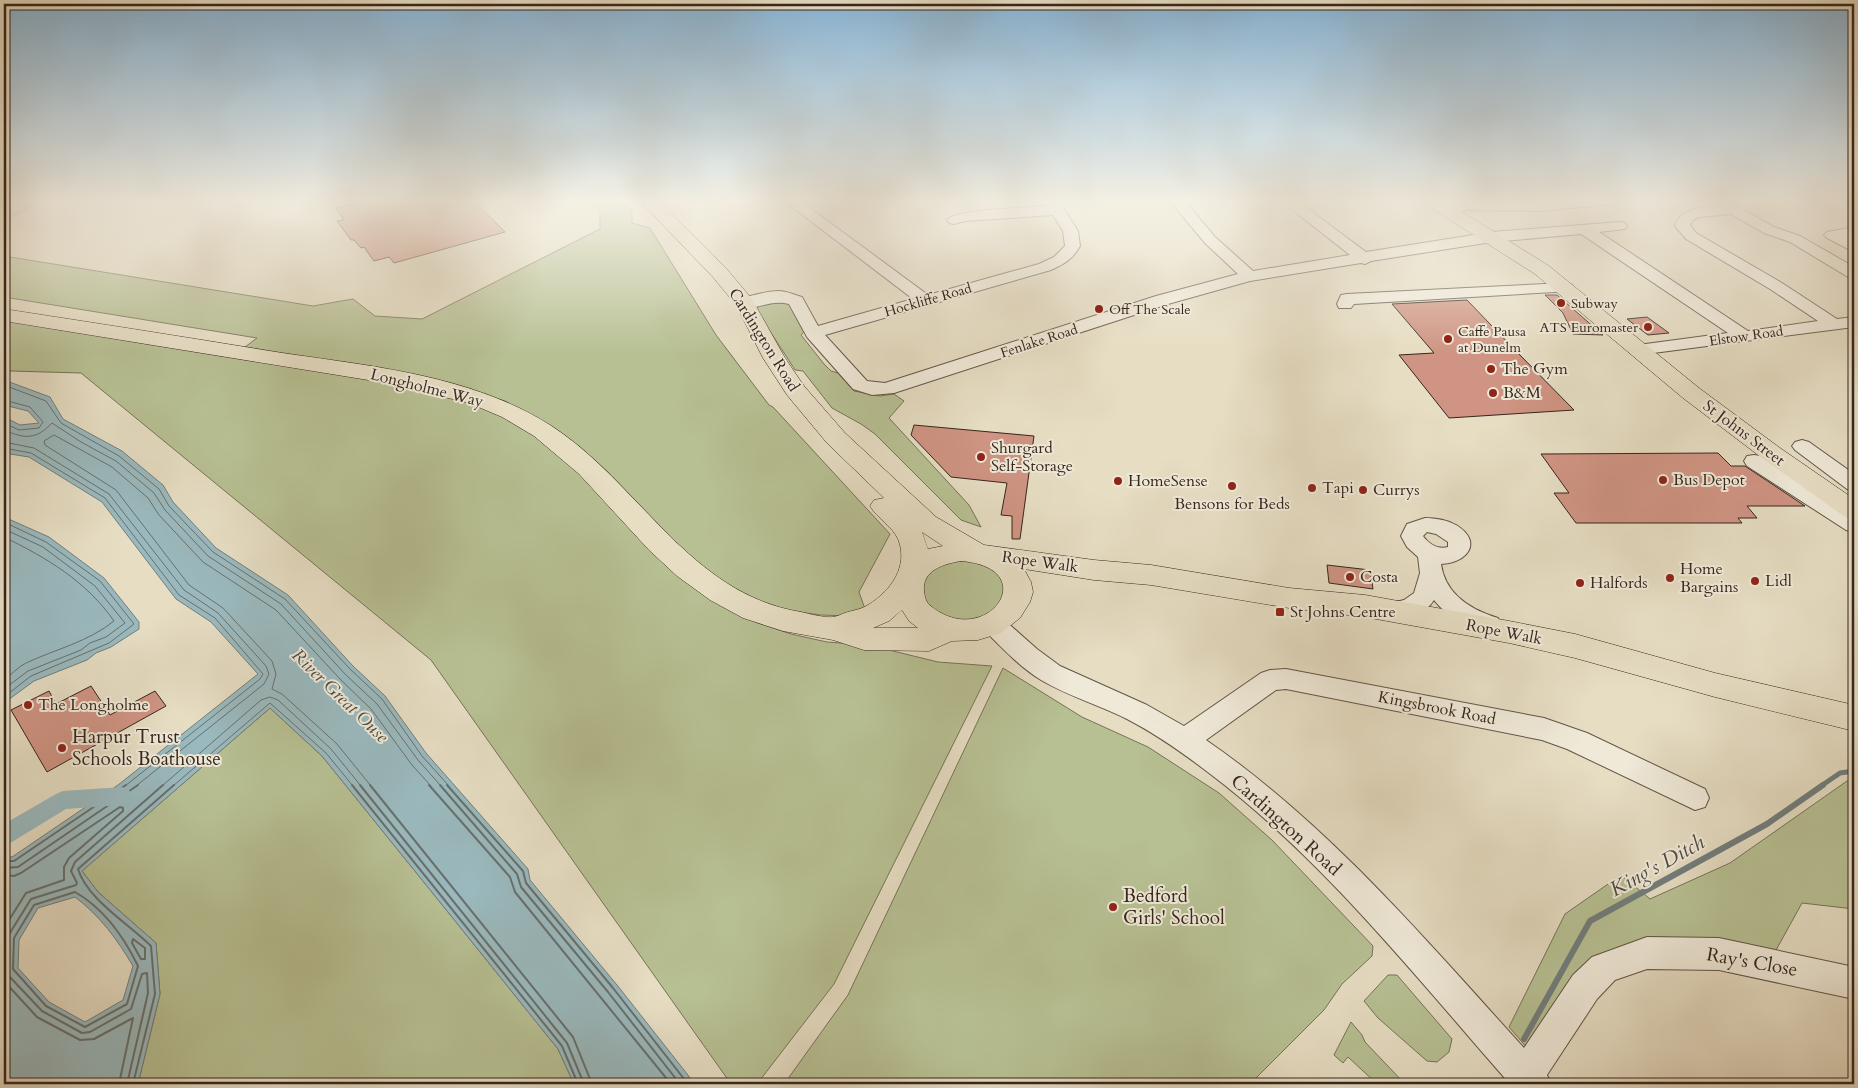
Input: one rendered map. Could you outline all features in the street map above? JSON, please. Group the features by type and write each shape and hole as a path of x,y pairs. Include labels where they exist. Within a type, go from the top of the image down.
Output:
{"main road":[{"name":"Cardington Road","path":"681,251 705,277 728,308 750,349 785,404 820,444 904,526 916,551 911,576"},
{"name":"Cardington Road","path":"699,251 720,272 745,303 784,374 836,438 926,523 980,553"},
{"name":"St Johns Street","path":"1513,251 1566,288 1638,350 1708,406 1762,457 1854,511"},
{"name":"Longholme Way","path":"4,314 387,376 441,388 486,401 527,421 566,448 608,487 674,558 720,593 768,616 799,624 837,630 864,639 929,640 948,628"},
{"path":"837,630 850,622 869,618 879,613 896,599 911,576 923,562 934,556 961,550 980,553 999,561 1010,570 1017,582 1018,594 1015,606 1006,616 993,624 977,629 948,628 929,621 919,614 911,604 907,593 911,576"},
{"name":"Rope Walk","path":"980,553 1094,570 1151,575 1289,598 1393,611 1508,632 1575,646 1715,685 1854,718"},
{"name":"Rope Walk","path":"1015,606 1031,589 1050,578 1062,574 1094,570"},
{"name":"Rope Walk","path":"1289,598 1379,623 1715,685"}],"street":[{"path":"858,251 924,300"},
{"name":"Hockliffe Road","path":"813,333 1045,267 1061,260 1071,251"},
{"path":"1222,251 1249,276"},
{"path":"1354,251 1365,259"},
{"name":"Fenlake Road","path":"745,303 779,296 796,300 813,333 860,385 872,389 887,389 1162,300 1249,276 1412,251"},
{"path":"1617,251 1744,336"},
{"path":"1716,251 1835,324"},
{"path":"1814,251 1854,274"},
{"path":"1345,304 1347,299 1566,288"},
{"name":"Elstow Road","path":"1638,350 1854,322"},
{"path":"1802,446 1844,470 1854,484"},
{"path":"1762,457 1854,525"},
{"path":"1393,611 1421,603 1427,594 1430,564 1449,600 1460,612 1508,632"},
{"name":"Cardington Road","path":"993,624 1032,660 1050,672 1151,720 1184,741 1243,784 1324,855 1408,943 1529,1080"},
{"name":"Kingsbrook Road","path":"1184,741 1270,680 1286,678 1544,728 1577,741 1695,798"},
{"name":"Ray's Close","path":"1529,1080 1585,987 1604,968 1647,953 1719,954 1854,983"}],"green space":[{"path":"557,251 664,251 716,335 769,405 773,407 890,534 859,592 865,609 851,616 820,615 792,611 759,602 735,591 687,554 607,471 579,446 537,418 505,401 435,380 245,347 257,338 4,297 4,256 313,306 353,299 375,316 422,319"},
{"path":"789,302 804,332 801,335 824,364 831,371 838,373 854,391 880,396 894,394 904,401 889,418 969,505 981,527 961,520 875,434 832,408 803,371 795,370 757,311 761,304"},
{"path":"4,321 46,326 395,383 484,406 560,450 723,605 758,623 791,634 827,642 883,646 885,649 938,662 992,666 834,984 757,1084 731,1084 431,660 81,373 11,371 4,368"},
{"path":"958,559 984,563 1003,578 1006,597 992,614 965,621 940,615 924,601 921,583 934,567"},
{"name":"Bedford Girls' School","path":"1003,668 1082,717 1148,747 1219,793 1272,840 1373,946 1372,956 1342,984 1324,1010 1250,1084 789,1084 787,1080 848,995"},
{"path":"270,708 322,756 558,1049 574,1084 138,1084 160,994 156,943 98,892 82,871"},
{"path":"1854,780 1854,909 1802,903 1775,952 1644,945 1536,1058 1509,1027 1565,914 1621,875 1650,899 1730,863 1847,781"},
{"path":"1388,975 1397,975 1452,1039 1449,1052 1437,1062 1427,1061 1378,1018 1364,1001"},
{"path":"1351,1022 1362,1035 1365,1042 1405,1084 1377,1084 1348,1057 1343,1063 1334,1055"}],"water":[{"name":"River Great Ouse","path":"4,380 50,397 63,419 122,451 163,485 173,502 216,548 288,595 353,666 385,696 426,753 528,869 530,880 617,985 695,1084 574,1084 558,1049 322,756 270,708 82,871 98,892 156,943 160,994 138,1084 4,1084 4,856 12,857 118,785 258,674 211,622 176,599 102,502 29,457 4,453 4,417 20,425 39,423 28,411 4,405","holes":["75,897 107,929 121,946 133,966 123,1000 85,1022 49,1002 18,968 19,940 38,908"]},
{"path":"4,517 49,537 104,578 139,622 139,629 87,660 34,681 4,703"}],"building":[{"path":"367,251 438,251 394,263 389,257 374,261"},
{"path":"1545,295 1557,295 1603,335 1573,334 1563,313"},
{"path":"1467,300 1574,410 1449,418 1399,355 1434,353 1392,304"},
{"name":"ATS Euromaster","path":"1647,317 1669,333 1648,335 1627,319"},
{"name":"Shurgard Self-Storage","path":"914,425 1034,436 1020,539 1012,539 1012,516 1001,515 1007,483 951,477 911,435"},
{"name":"Bus Depot","path":"1718,453 1731,466 1745,466 1805,506 1747,506 1757,518 1738,518 1742,523 1576,523 1554,493 1569,493 1541,454"},
{"name":"Costa","path":"1327,565 1370,570 1373,589 1329,583"},
{"name":"Harpur Trust Schools Boathouse","path":"91,686 110,715 155,691 166,706 47,772 11,710 49,691 56,704"}],"waterway":[{"name":"King's Ditch","path":"1821,786 1840,773 1854,771"},
{"name":"King's Ditch","path":"1524,1039 1590,921 1767,824 1823,785"},
{"path":"4,835 63,800 122,796"}],"place":[{"name":"Subway","path":"1561,303"},
{"name":"Off The Scale","path":"1099,309"},
{"name":"ATS Euromaster","path":"1648,327"},
{"name":"Caffe Pausa at Dunelm","path":"1448,339"},
{"name":"The Gym","path":"1491,369"},
{"name":"B&M","path":"1493,393"},
{"name":"Shurgard Self-Storage","path":"981,457"},
{"name":"Bus Depot","path":"1663,480"},
{"name":"HomeSense","path":"1118,481"},
{"name":"Bensons for Beds","path":"1232,486"},
{"name":"Tapi","path":"1312,488"},
{"name":"Currys","path":"1363,490"},
{"name":"Costa","path":"1350,577"},
{"name":"Home Bargains","path":"1670,578"},
{"name":"Lidl","path":"1755,581"},
{"name":"Halfords","path":"1580,583"},
{"name":"St Johns Centre","path":"1280,612"},
{"name":"The Longholme","path":"28,705"},
{"name":"Harpur Trust Schools Boathouse","path":"62,748"},
{"name":"Bedford Girls' School","path":"1113,907"}]}
